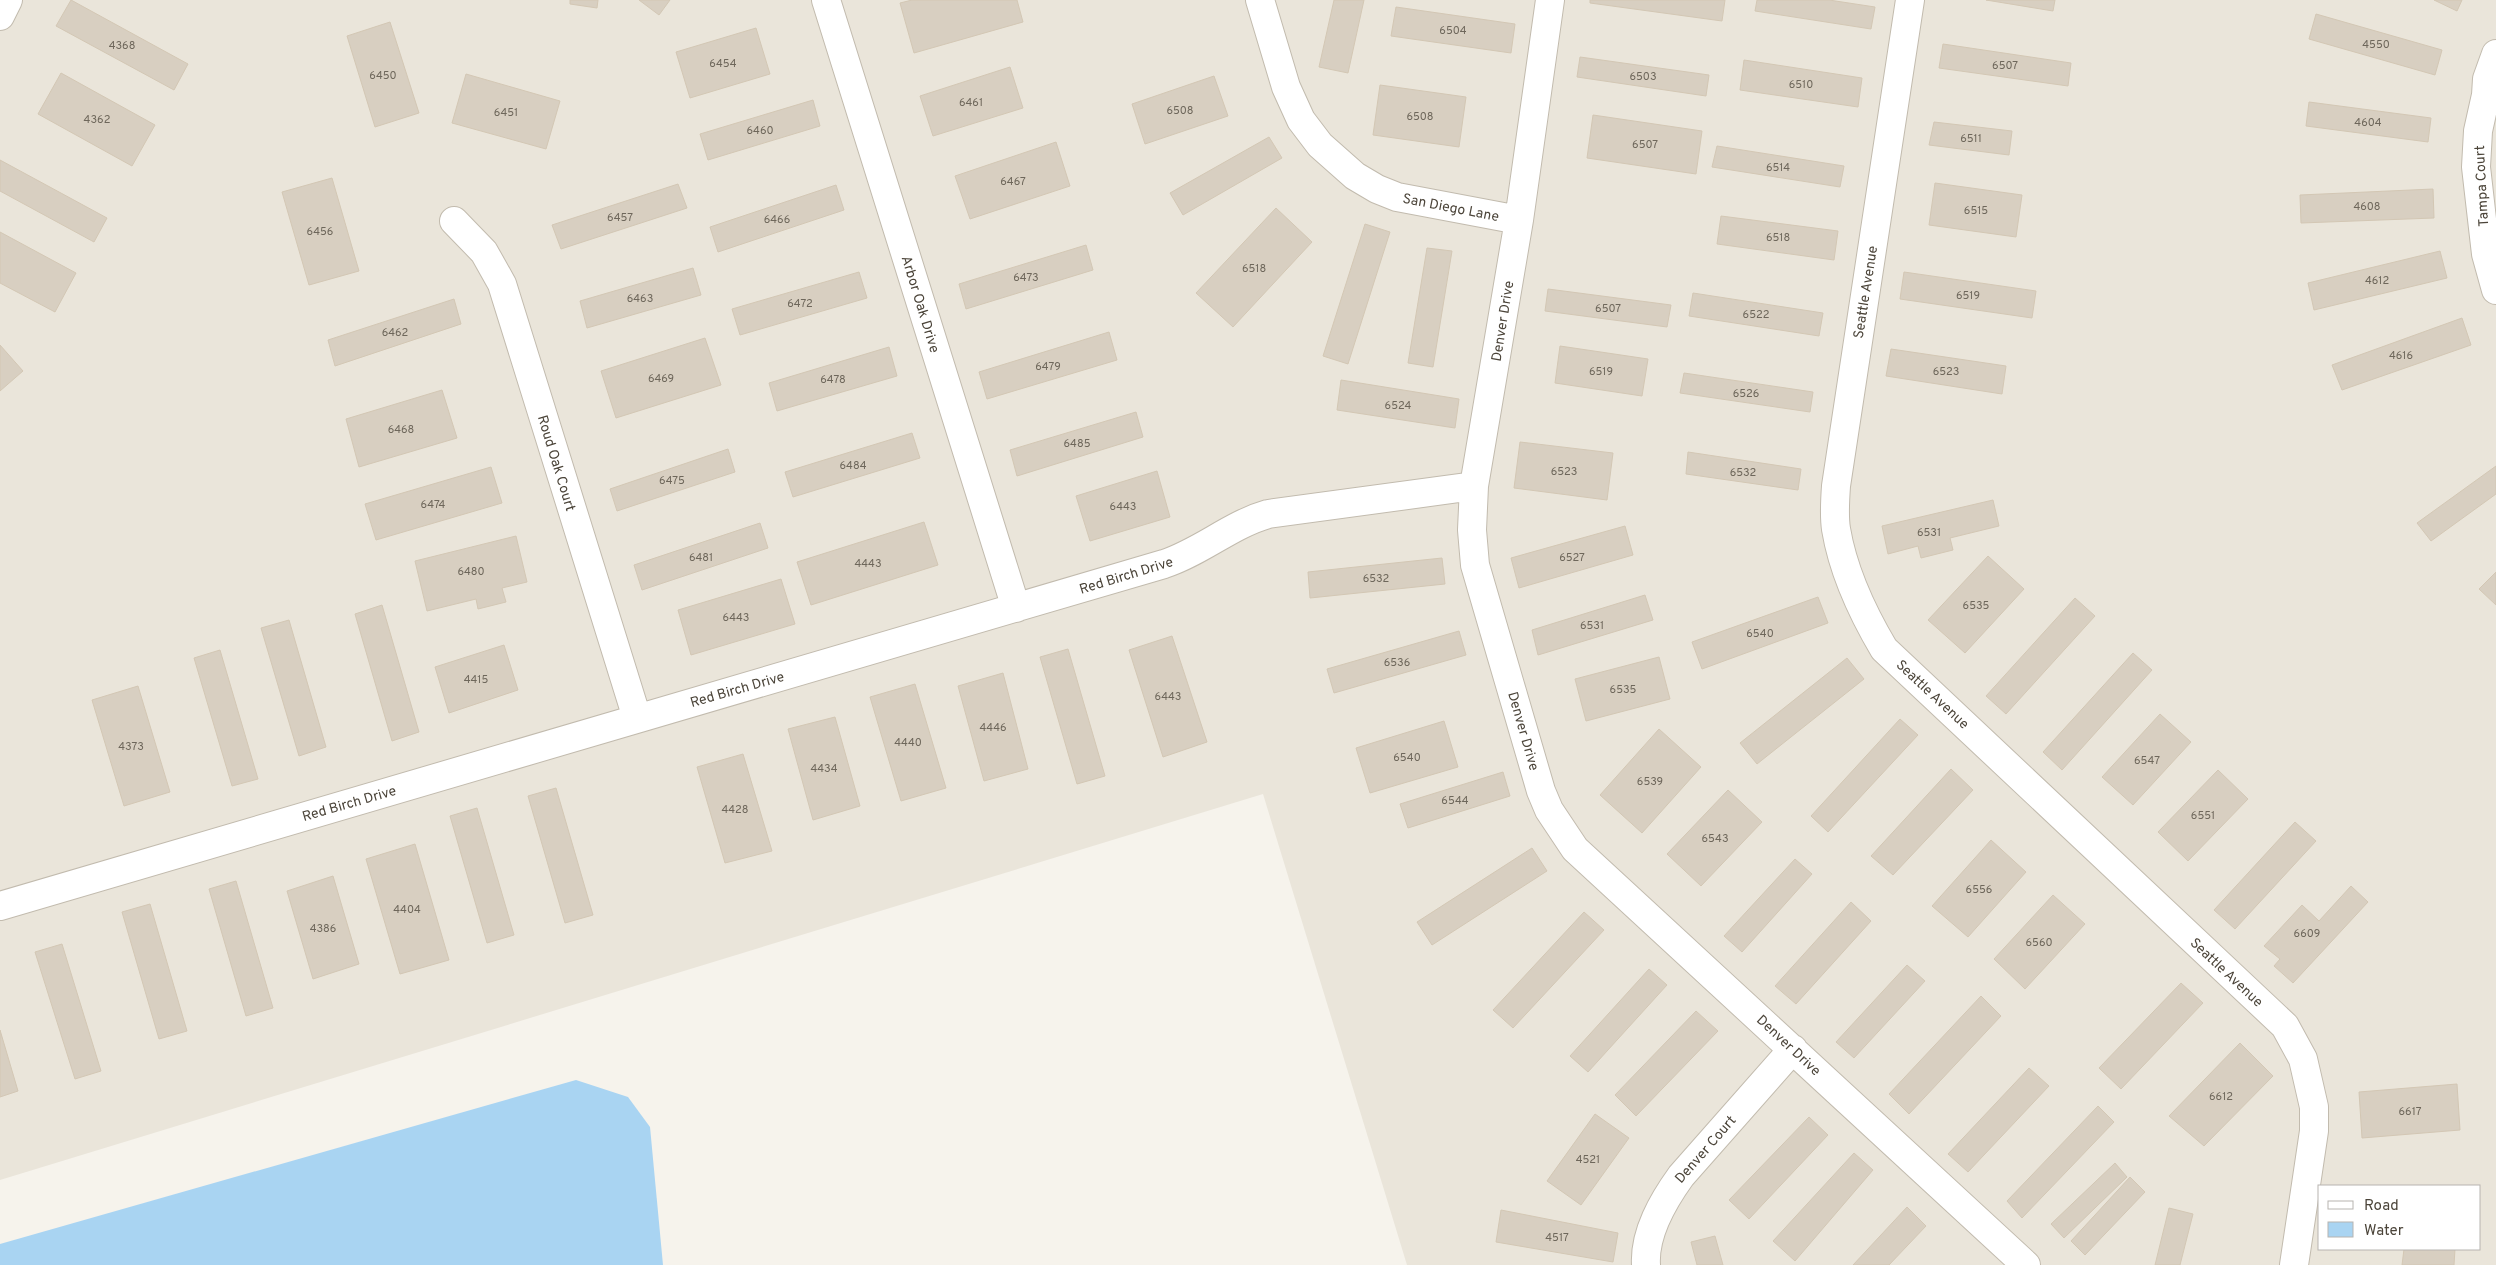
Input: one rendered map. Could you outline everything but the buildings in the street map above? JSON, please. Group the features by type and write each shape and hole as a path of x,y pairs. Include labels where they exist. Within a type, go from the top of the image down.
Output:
{"street":[{"path":"0,16 8,0"},
{"name":"Arbor Oak Drive","path":"826,0 1016,608"},
{"name":"San Diego Lane","path":"1260,0 1286,87 1301,120 1320,145 1355,176 1377,189 1397,197 1519,220"},
{"name":"Denver Drive","path":"1550,0 1519,220 1474,486 1472,530 1475,565 1541,791 1549,810 1575,849 2026,1265"},
{"name":"Seattle Avenue","path":"1910,0 1836,486 1836,528 1841,548 1861,608 1884,649 2285,1026 2303,1059 2313,1094 2314,1107 2314,1131 2294,1265"},
{"name":"Tampa Court","path":"2496,54 2487,79 2486,95 2478,131 2476,167 2486,254 2496,290"},
{"name":"Roud Oak Court","path":"454,221 484,252 502,284 637,718"},
{"name":"Red Birch Drive","path":"0,906 1174,561 1198,549 1238,524 1268,514 1474,486"},
{"name":"Denver Court","path":"1646,1265 1652,1225 1680,1176 1793,1049"}],"shaded area":[{"path":"0,0 2496,0 2496,1265 1407,1265 1263,794 0,1180"}],"water":[{"path":"576,1080 628,1097 650,1127 663,1265 0,1265 0,1244"}]}
